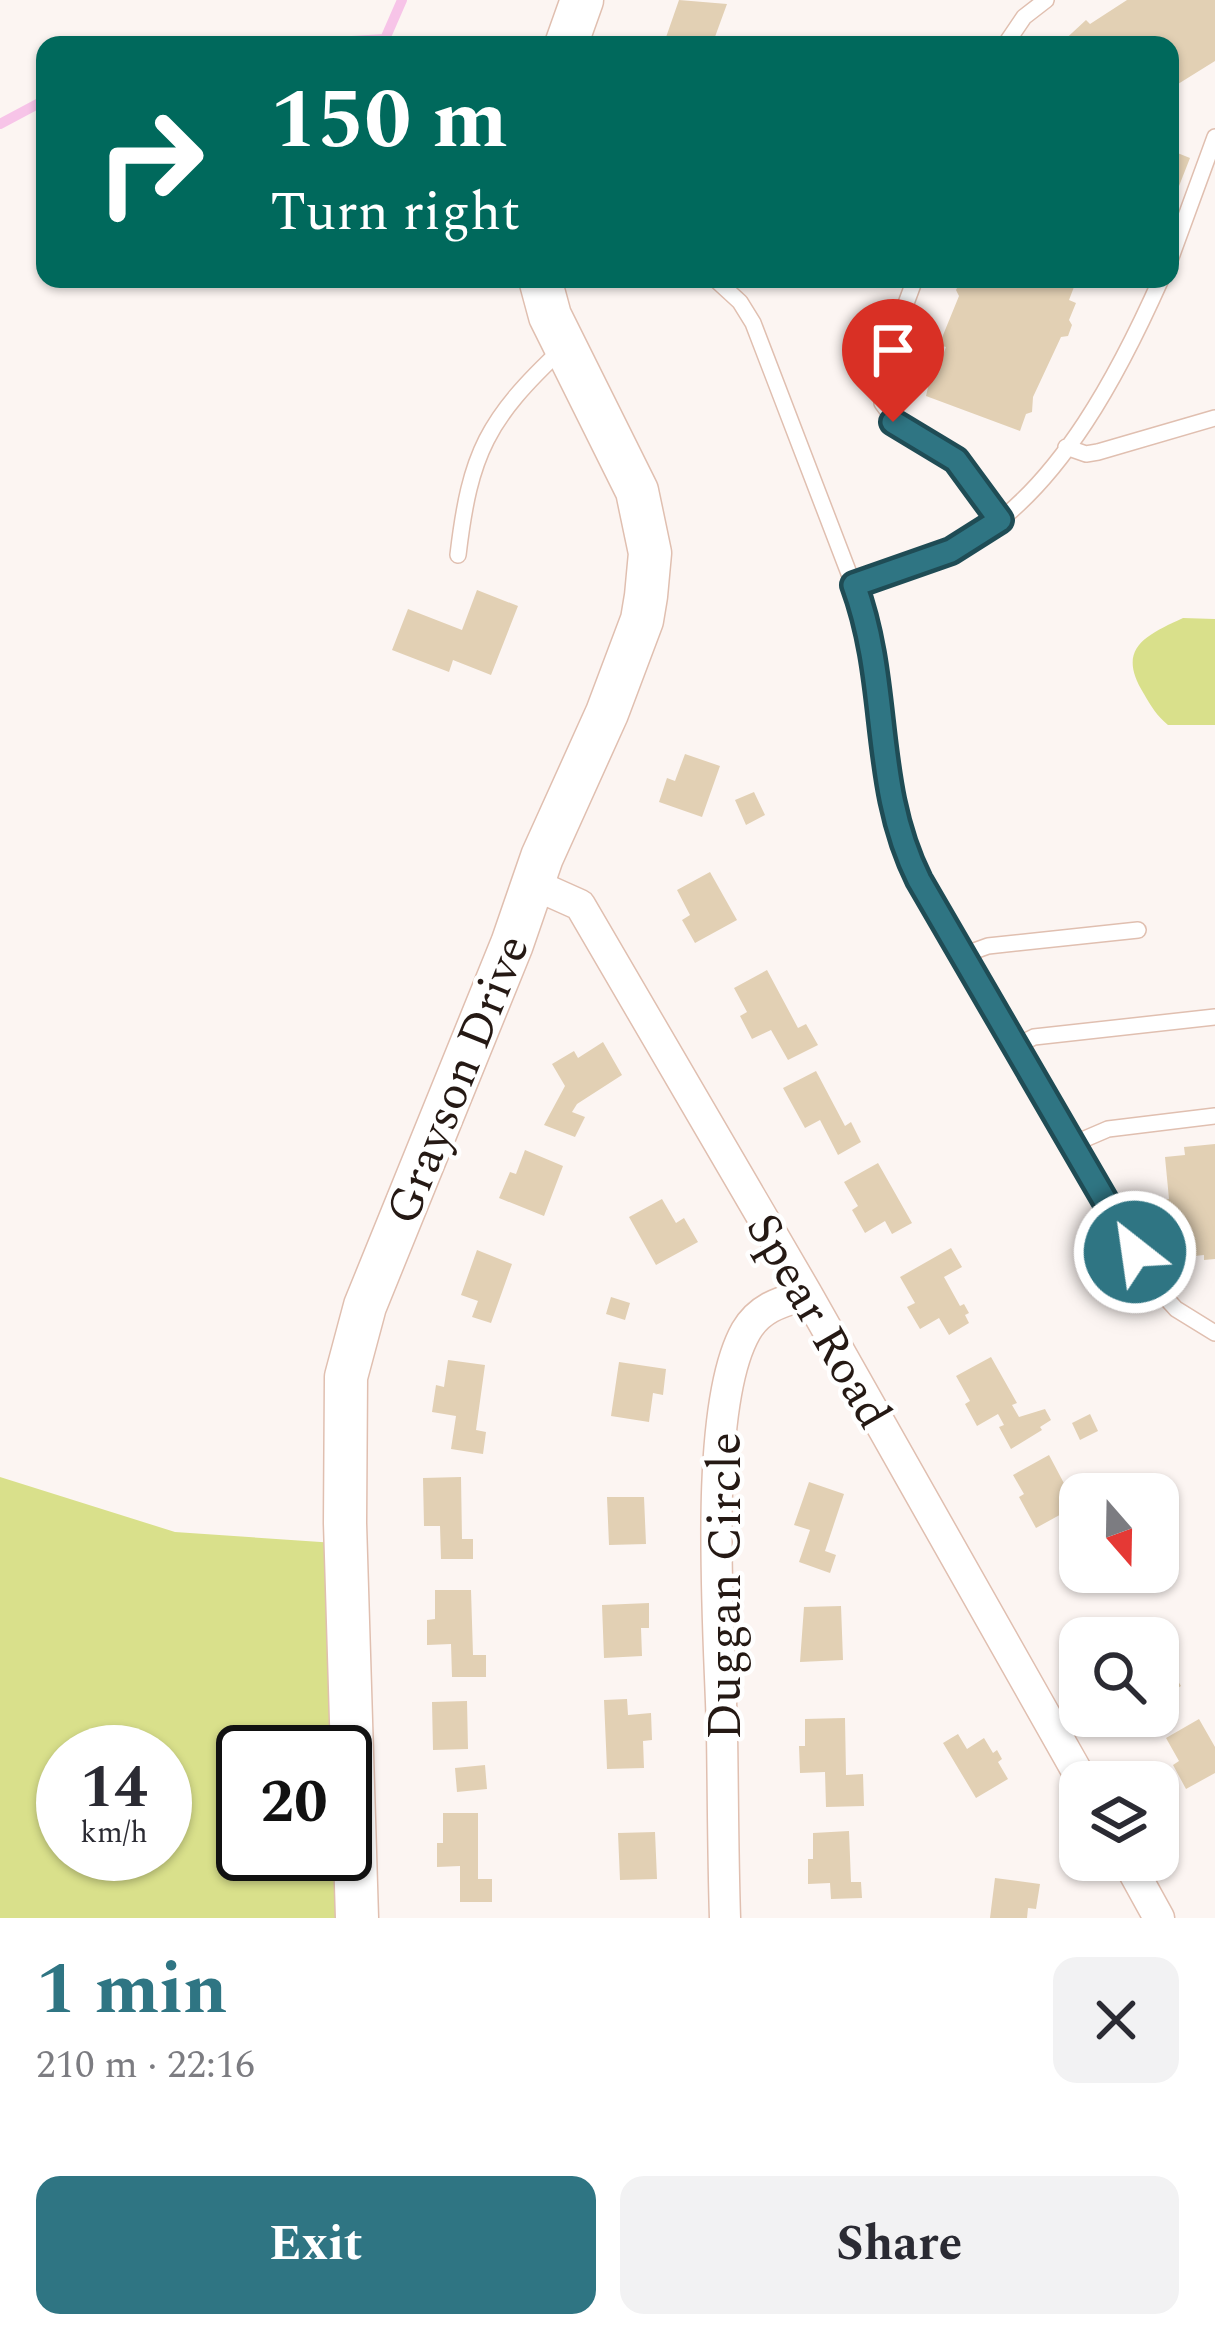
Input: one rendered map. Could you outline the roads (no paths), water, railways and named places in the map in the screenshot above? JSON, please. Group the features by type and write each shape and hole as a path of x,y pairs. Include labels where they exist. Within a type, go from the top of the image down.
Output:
{"street":[{"path":"569,36 582,0"},
{"name":"Grayson Drive","path":"357,1918 345,1523 346,1377 364,1306 630,652 646,596 650,553 637,491 566,346 544,288"},
{"name":"Spear Road","path":"533,884 580,905 807,1294 1070,1761"},
{"name":"Duggan Circle","path":"725,1918 718,1599 719,1470 725,1405 730,1370 754,1319 774,1304 807,1294"},
{"path":"1139,1881 1160,1918"}],"lane":[{"path":"1011,36 1024,17 1046,0"},
{"path":"1179,236 1215,139"},
{"path":"725,288 753,323 868,623 893,819 919,880 1156,1287 1176,1309 1215,1333"},
{"path":"912,288 881,371 884,408 901,429 956,460 1000,520"},
{"path":"854,585 951,551 1000,520 1038,486 1099,397 1156,288"},
{"path":"458,555 465,494 483,441 522,386 566,346"},
{"path":"1066,447 1086,454 1098,452 1215,418"},
{"path":"963,955 988,946 1138,930"},
{"path":"1016,1046 1034,1037 1215,1017"},
{"path":"1073,1144 1108,1129 1215,1116"}],"waterway":[{"path":"386,36 402,0"},
{"path":"0,124 36,105"}]}
